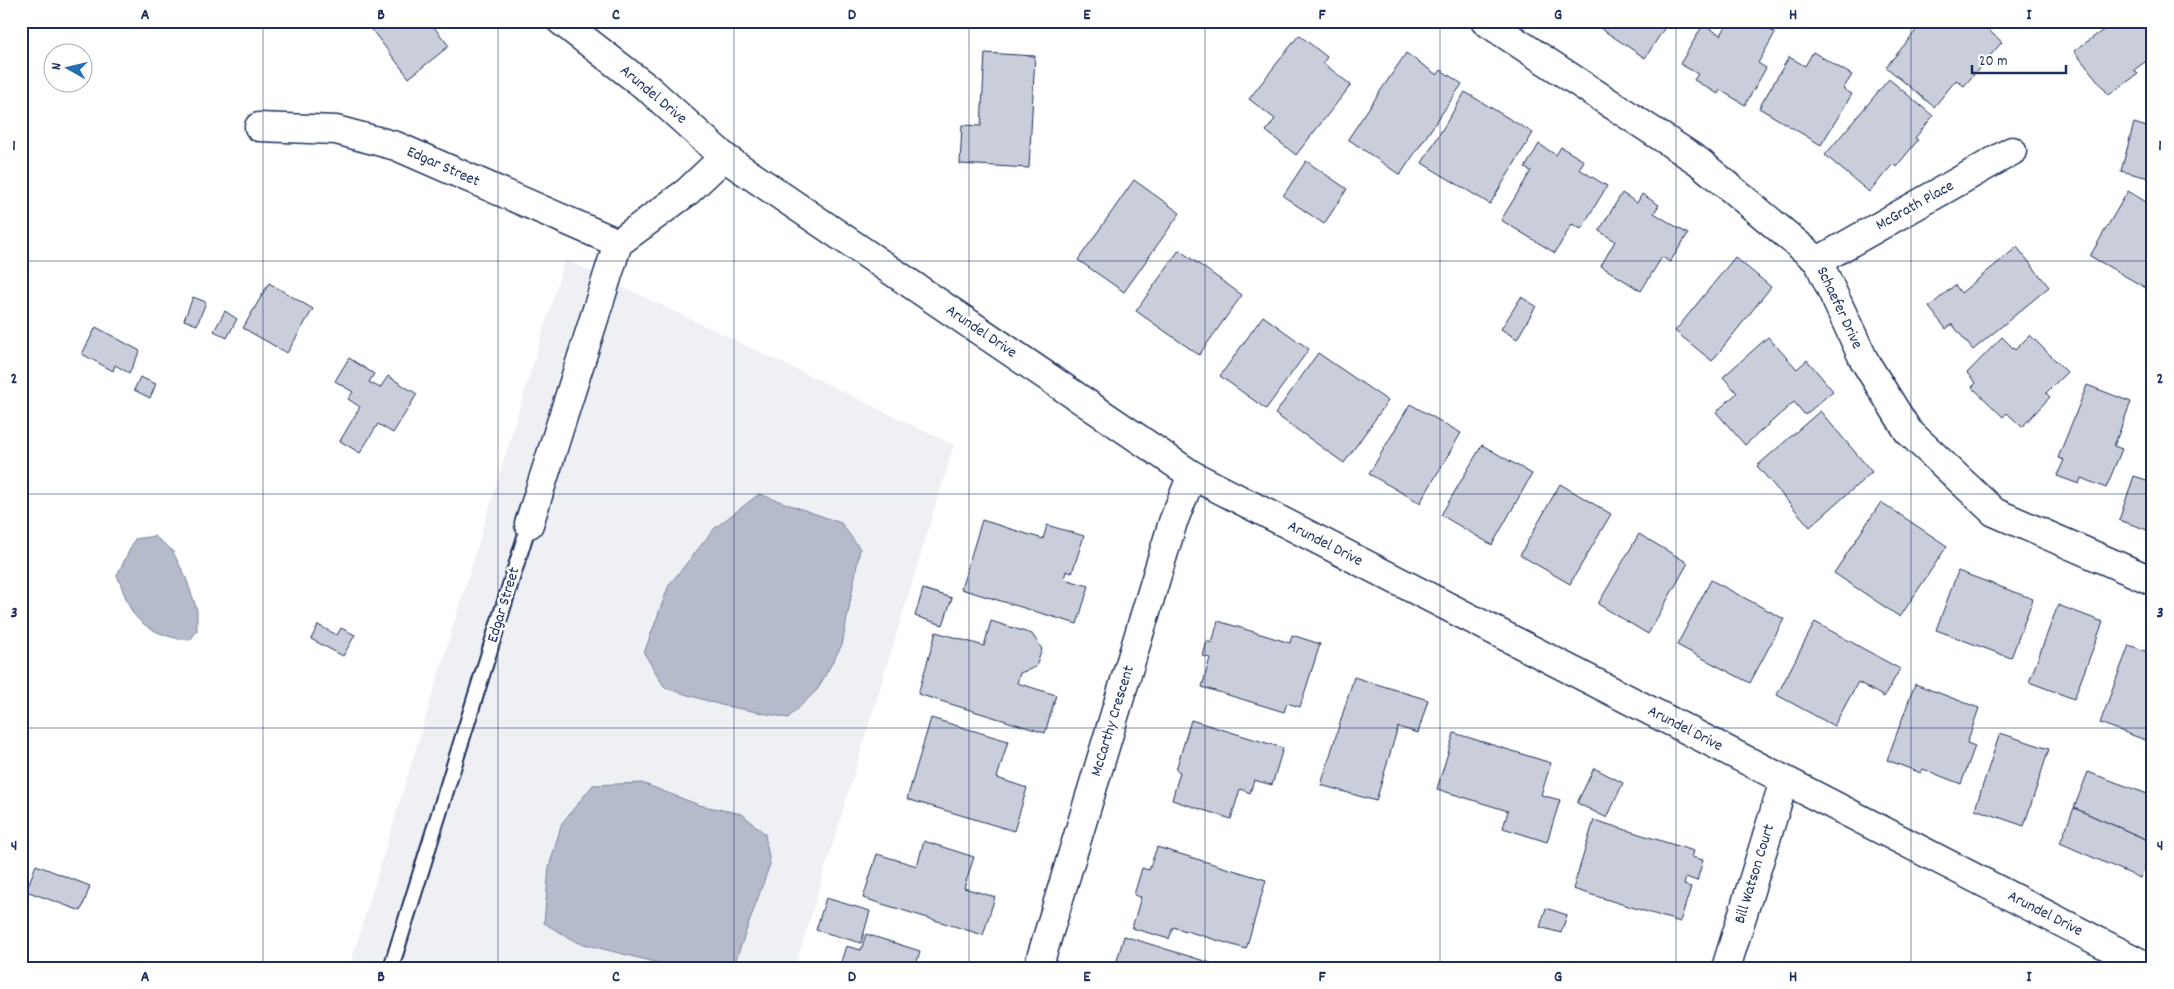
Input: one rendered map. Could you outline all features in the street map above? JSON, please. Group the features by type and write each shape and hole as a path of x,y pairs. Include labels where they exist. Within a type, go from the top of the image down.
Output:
{"street":[{"name":"Arundel Drive","path":"561,21 650,90 724,157 1192,475 2150,968"},
{"name":"Schaefer Drive","path":"1485,21 1698,161 1818,261 1864,360 1908,431 1994,512 2153,581"},
{"name":"Edgar Street","path":"259,127 336,130 396,146 618,243 529,524"},
{"name":"McGrath Place","path":"1818,261 2012,151"},
{"path":"618,243 687,192 724,157"},
{"name":"McCarthy Crescent","path":"1038,968 1173,522 1192,475"},
{"name":"Bill Watson Court","path":"1726,968 1784,781"}],"lane":[{"name":"Edgar Street","path":"391,968 529,524"}],"shaded area":[{"path":"565,259 954,445 795,968 349,968"}],"water":[{"path":"759,494 841,523 860,549 842,645 817,690 788,718 721,705 665,688 644,653 669,585 715,528"},
{"path":"154,536 172,550 186,578 197,610 197,631 190,640 174,638 150,629 143,624 132,612 117,575 135,539"},
{"path":"642,783 699,805 742,814 765,834 770,864 733,968 679,968 658,963 576,942 544,923 549,867 562,823 593,785"}],"building":[{"path":"365,21 429,21 449,46 409,78"},
{"path":"1596,21 1669,21 1645,58 1594,24"},
{"path":"1729,21 1756,21 1775,33 1758,63 1766,68 1745,105 1720,90 1718,94 1694,80 1698,74 1680,64 1703,25 1721,35"},
{"path":"1924,21 1931,25 1934,21 1978,21 2002,42 1964,86 1956,80 1934,107 1886,67"},
{"path":"2116,21 2153,21 2153,56 2134,70 2138,74 2109,95 2074,51"},
{"path":"1299,35 1327,57 1323,63 1351,85 1296,155 1266,131 1275,119 1249,99"},
{"path":"1813,52 1852,75 1843,89 1852,94 1821,145 1759,108 1789,57 1805,66"},
{"path":"985,53 1035,56 1029,168 960,164 962,125 981,126"},
{"path":"1406,53 1437,75 1441,70 1462,84 1400,175 1348,139"},
{"path":"1889,79 1933,116 1915,138 1918,140 1896,167 1893,164 1869,192 1825,155"},
{"path":"1465,92 1533,133 1490,204 1422,163"},
{"path":"2134,123 2153,129 2153,179 2121,171"},
{"path":"1539,144 1556,155 1561,147 1584,161 1579,169 1607,186 1581,229 1572,224 1555,253 1501,220 1531,171 1525,168"},
{"path":"1306,161 1347,189 1324,224 1283,196"},
{"path":"1134,180 1180,213 1124,292 1078,260"},
{"path":"2128,191 2153,206 2153,292 2090,256"},
{"path":"1622,193 1637,203 1642,194 1659,205 1654,213 1688,234 1670,262 1662,257 1641,291 1601,266 1615,241 1599,231"},
{"path":"2017,247 2049,287 1973,350 1952,324 1946,329 1929,307 1955,285 1961,293"},
{"path":"1179,250 1242,295 1199,355 1136,311"},
{"path":"1735,257 1771,287 1712,361 1675,331"},
{"path":"269,283 313,309 287,353 243,328"},
{"path":"193,297 206,302 197,325 184,320"},
{"path":"1521,297 1536,306 1517,339 1501,329"},
{"path":"225,311 237,319 227,338 214,331"},
{"path":"1263,316 1309,349 1266,409 1220,376"},
{"path":"96,327 140,351 129,373 115,365 113,371 82,354"},
{"path":"2030,335 2067,372 2046,393 2050,397 2022,427 2007,413 2003,417 1972,387 1976,383 1967,373 2002,337 2015,350"},
{"path":"1768,337 1797,369 1807,360 1833,391 1805,415 1794,402 1745,445 1716,412 1737,393 1723,377"},
{"path":"1318,353 1388,401 1344,463 1275,414"},
{"path":"349,358 374,374 369,382 380,388 388,376 417,394 393,433 378,424 360,453 340,441 360,407 348,399 353,392 335,381"},
{"path":"140,377 156,384 150,398 134,390"},
{"path":"2087,385 2131,402 2114,446 2122,449 2106,488 2081,478 2079,484 2057,476 2064,460 2058,458"},
{"path":"1410,404 1461,433 1420,503 1369,474"},
{"path":"1820,411 1872,472 1810,527 1757,466"},
{"path":"1482,445 1532,474 1492,545 1441,515"},
{"path":"2134,476 2153,482 2153,532 2119,520"},
{"path":"1560,484 1611,514 1570,584 1520,555"},
{"path":"1881,502 1947,546 1900,617 1834,573"},
{"path":"982,520 1043,539 1047,525 1084,536 1072,573 1066,571 1064,579 1089,586 1077,624 961,589"},
{"path":"1639,534 1688,563 1648,634 1598,604"},
{"path":"1958,571 2033,599 2011,658 1936,630"},
{"path":"1711,580 1784,619 1750,683 1677,645"},
{"path":"923,589 952,598 943,625 915,616"},
{"path":"2058,605 2103,622 2074,699 2029,682"},
{"path":"991,621 1032,634 1042,649 1036,667 1020,673 1017,683 1056,695 1045,733 918,694 936,632 984,646"},
{"path":"1218,621 1290,643 1292,635 1320,644 1300,707 1287,703 1284,712 1202,687 1210,658 1203,656 1207,641 1212,643"},
{"path":"1815,622 1900,669 1884,697 1858,682 1834,726 1777,695"},
{"path":"318,625 337,635 341,628 355,635 343,656 311,639"},
{"path":"2129,645 2153,654 2153,743 2100,723"},
{"path":"1354,677 1428,700 1418,733 1398,727 1376,801 1321,785"},
{"path":"1915,684 1979,708 1967,743 1975,746 1961,784 1923,769 1921,773 1887,760"},
{"path":"931,718 1008,741 997,778 1027,788 1014,831 907,799"},
{"path":"1191,720 1283,748 1272,785 1254,780 1250,793 1240,789 1231,819 1172,800 1180,772 1176,770"},
{"path":"1454,733 1551,763 1541,795 1560,800 1547,842 1503,828 1508,811 1437,789"},
{"path":"2000,733 2049,749 2024,826 1975,809"},
{"path":"1594,768 1623,783 1607,818 1577,803"},
{"path":"2088,772 2153,796 2153,835 2150,841 2074,808"},
{"path":"2074,808 2150,841 2147,847 2152,849 2140,878 2060,843"},
{"path":"1594,820 1694,851 1692,857 1703,860 1697,881 1686,877 1684,885 1691,887 1680,922 1573,889"},
{"path":"924,841 974,857 964,888 995,897 983,935 863,898 877,854 917,866"},
{"path":"1157,847 1266,880 1246,949 1173,927 1169,939 1132,928 1141,897 1134,895 1142,868 1149,870"},
{"path":"36,865 90,886 81,911 26,891"},
{"path":"826,898 870,911 861,943 816,930"},
{"path":"1546,908 1567,915 1561,933 1540,927"},
{"path":"866,934 920,951 915,968 839,968 846,946 861,950"},
{"path":"1124,936 1227,968 1119,968 1120,964 1116,964"}]}
